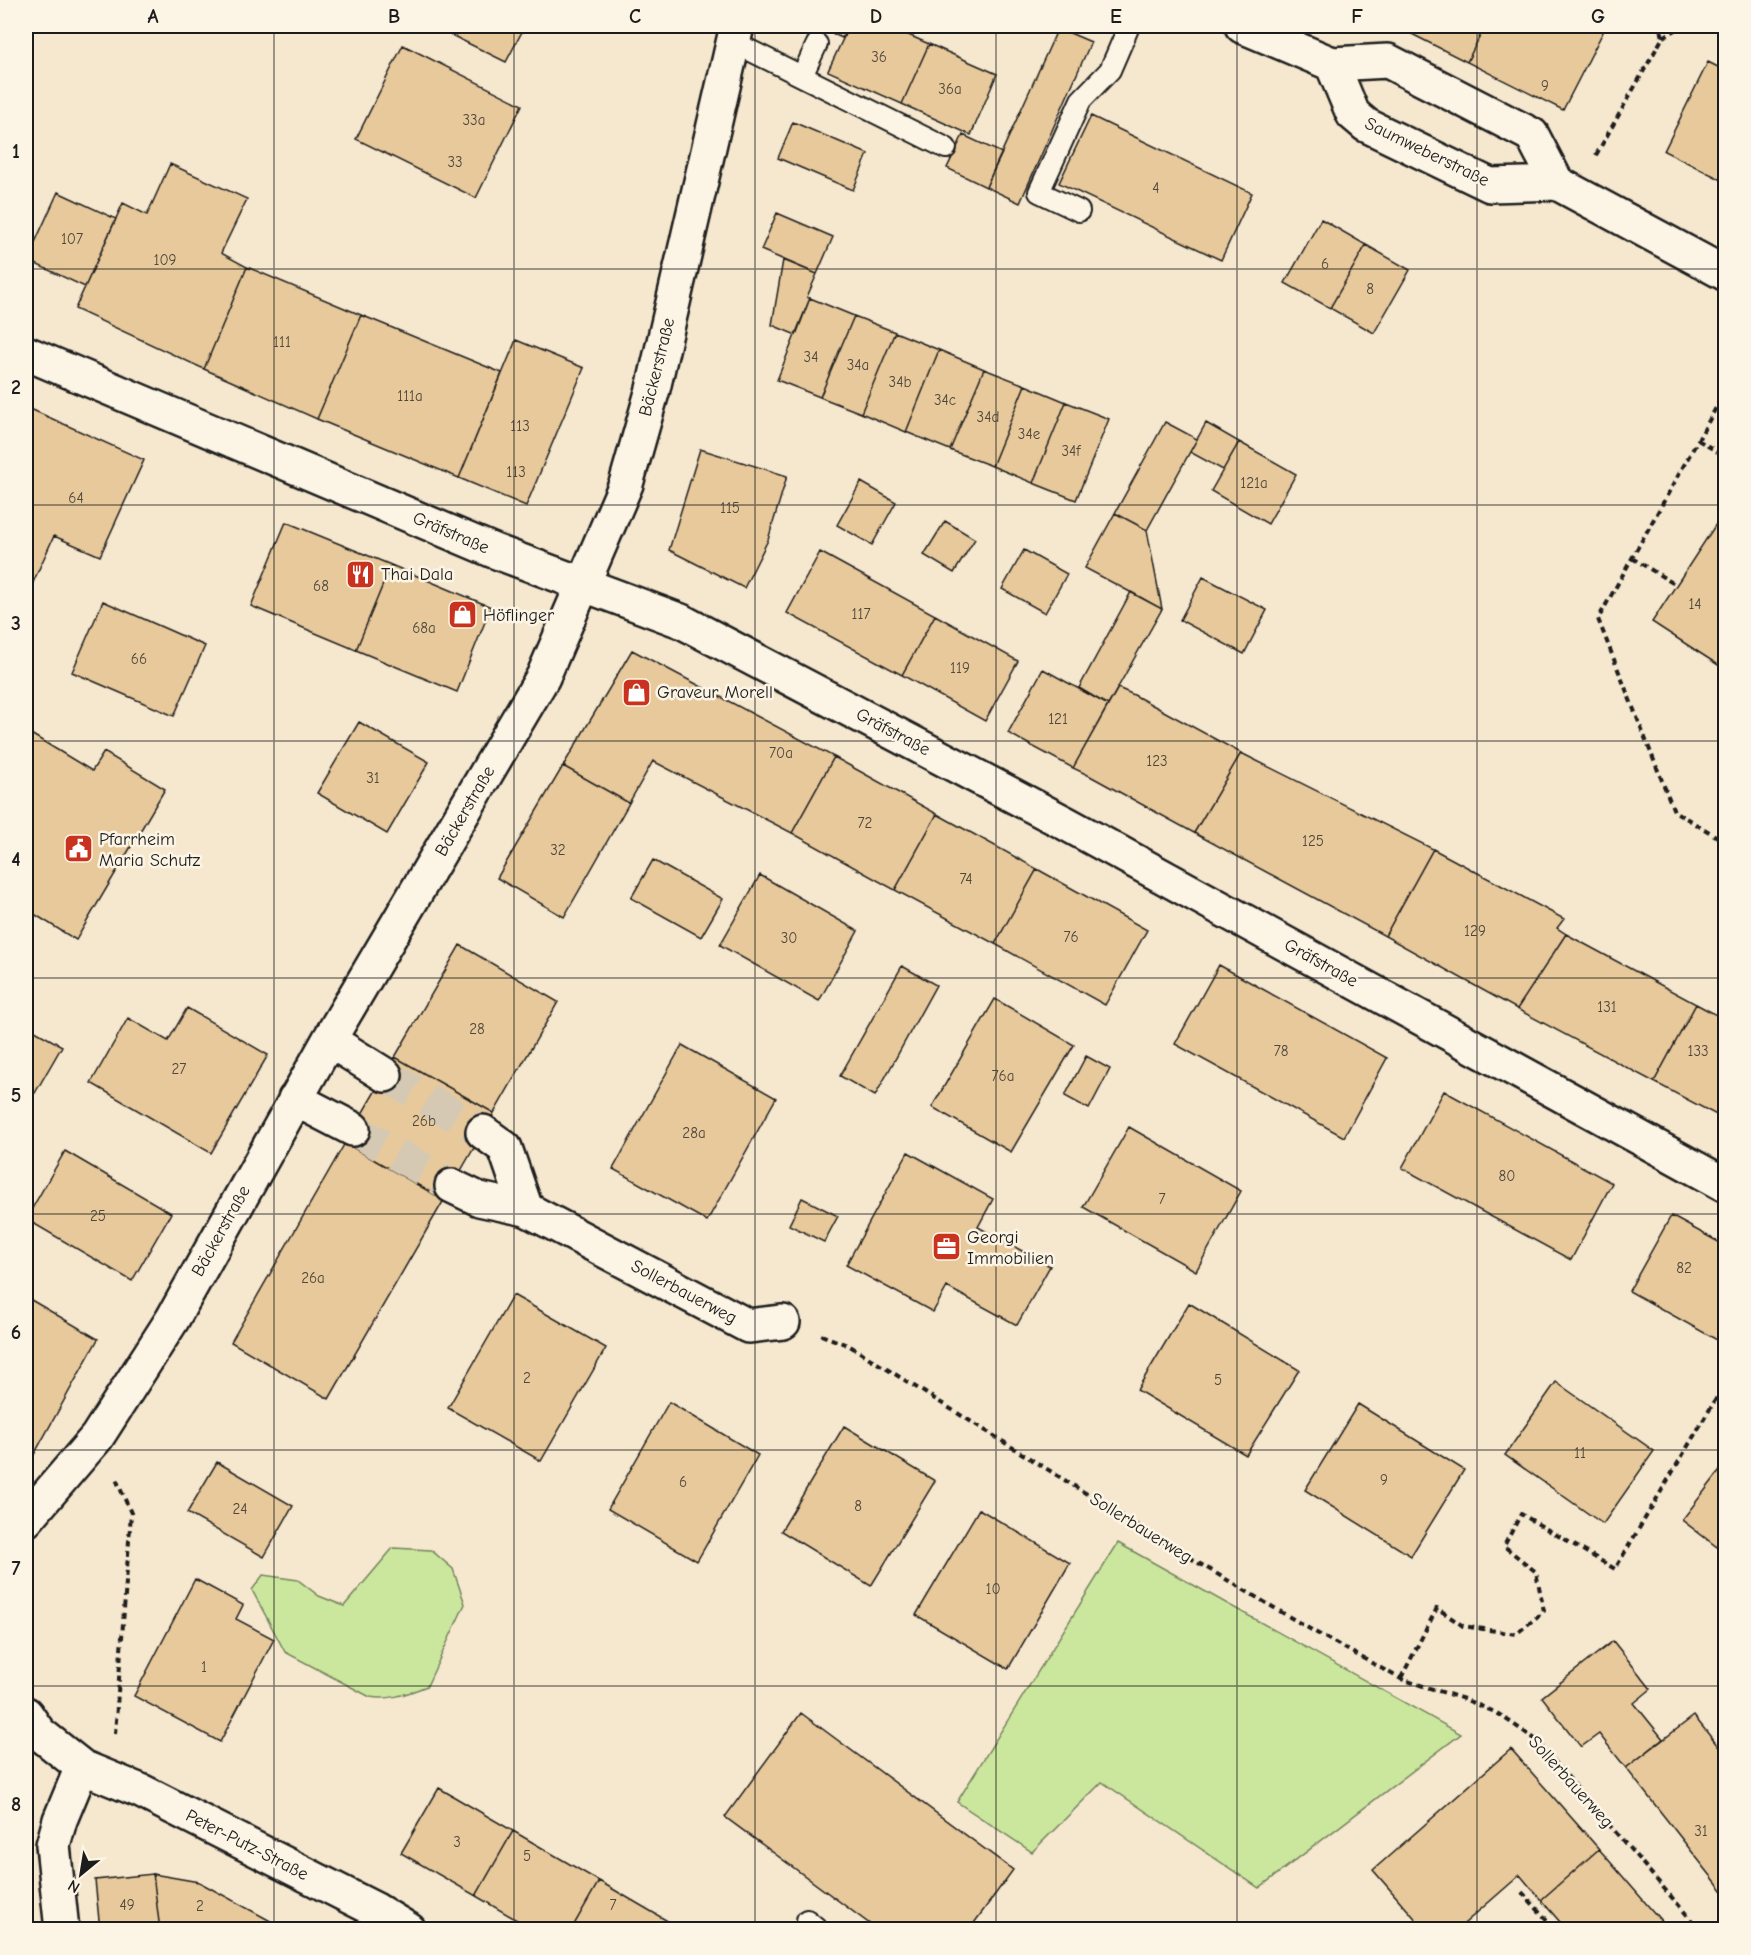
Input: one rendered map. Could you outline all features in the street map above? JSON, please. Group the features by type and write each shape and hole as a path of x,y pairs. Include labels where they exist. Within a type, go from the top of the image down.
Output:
{"street":[{"path":"1242,26 1332,64 1388,61 1532,135 1566,188 1725,274"},
{"name":"Bäckerstraße","path":"26,1521 97,1437 172,1320 329,1040 543,677 626,484 653,389 735,34"},
{"name":"Saumweberstraße","path":"1332,64 1353,114 1366,125 1490,185 1566,188"},
{"name":"Gräfstraße","path":"26,353 494,551 681,621 1096,840 1725,1185"},
{"path":"329,1040 385,1075"},
{"path":"295,1099 354,1129"},
{"path":"483,1132 506,1148 526,1209"},
{"name":"Sollerbauerweg","path":"452,1186 479,1199 526,1209 748,1326 783,1322"},
{"name":"Peter-Putz-Straße","path":"26,1714 39,1732 97,1774 141,1791 366,1904 409,1929"},
{"path":"62,1929 53,1845 60,1820 97,1774"}],"lane":[{"path":"1079,211 1040,192 1081,100 1110,70 1129,26"},
{"path":"735,34 802,76 946,148"},
{"path":"802,76 817,44"}],"path":[{"path":"1660,26 1663,37"},
{"path":"1566,188 1663,37 1683,26"},
{"path":"1725,390 1598,619 1674,811 1725,842"},
{"path":"1698,440 1725,457"},
{"path":"1632,558 1676,585"},
{"name":"Sollerbauerweg","path":"783,1322 850,1346 1175,1549 1315,1632 1401,1679 1464,1698 1497,1713 1536,1739 1700,1929"},
{"path":"1401,1679 1437,1608 1463,1626 1516,1634 1544,1611 1536,1572 1504,1546 1521,1514 1615,1569 1723,1387 1725,1388"},
{"path":"97,1437 131,1513 97,1774"},
{"path":"1522,1892 1556,1929"}],"green space":[{"path":"1118,1543 1461,1734 1259,1888 1102,1782 1032,1852 957,1802"},
{"path":"393,1548 431,1550 453,1569 465,1604 427,1686 392,1697 370,1697 285,1652 252,1590 263,1575 298,1580 319,1596 344,1606"}],"building":[{"path":"433,26 525,26 506,62"},
{"path":"816,26 849,26 842,38"},
{"path":"849,26 888,26 929,44 902,104 828,71"},
{"path":"1396,26 1485,26 1467,62"},
{"path":"1485,26 1606,26 1563,110 1467,62"},
{"path":"1058,28 1091,42 1020,203 986,187"},
{"path":"929,44 997,74 971,135 902,104"},
{"path":"403,45 522,105 476,198 356,139"},
{"path":"1708,62 1726,71 1726,182 1664,151"},
{"path":"1091,116 1252,193 1221,260 1059,183"},
{"path":"793,122 868,154 853,190 778,158"},
{"path":"963,135 1002,153 986,187 947,168"},
{"path":"170,164 247,199 221,253 247,267 204,369 75,309 123,203 147,215"},
{"path":"58,192 116,219 85,287 27,260"},
{"path":"777,213 833,237 817,274 761,250"},
{"path":"1321,219 1366,245 1330,308 1285,283"},
{"path":"1366,245 1410,270 1374,333 1330,308"},
{"path":"783,260 817,274 807,297 810,298 796,335 772,325"},
{"path":"247,267 361,315 317,419 204,369"},
{"path":"810,298 854,316 820,397 777,380"},
{"path":"361,315 502,373 459,478 317,419"},
{"path":"854,316 895,332 861,413 820,397"},
{"path":"895,332 939,350 906,432 861,413"},
{"path":"516,340 584,368 526,506 459,478"},
{"path":"939,350 984,369 950,450 906,432"},
{"path":"984,369 1025,385 992,466 950,450"},
{"path":"1025,385 1066,402 1033,483 992,466"},
{"path":"1066,402 1109,419 1076,500 1033,483"},
{"path":"26,407 144,460 100,556 54,536 31,587 26,584"},
{"path":"1165,422 1197,439 1147,530 1115,513"},
{"path":"1206,423 1239,442 1223,470 1190,452"},
{"path":"1239,442 1296,474 1268,524 1211,491"},
{"path":"700,449 787,476 768,540 744,588 669,550"},
{"path":"861,482 896,502 872,545 837,525"},
{"path":"1115,513 1147,530 1162,609 1085,568"},
{"path":"1720,518 1726,522 1726,670 1652,622"},
{"path":"945,521 975,539 954,573 924,555"},
{"path":"286,522 391,565 356,650 251,606"},
{"path":"1024,550 1067,574 1045,613 1002,589"},
{"path":"820,552 935,615 902,675 787,613"},
{"path":"391,565 491,607 457,692 356,650"},
{"path":"1203,577 1267,610 1244,654 1180,620"},
{"path":"1131,592 1162,609 1108,705 1079,688"},
{"path":"103,601 205,646 174,716 72,672"},
{"path":"935,615 1018,661 985,721 902,675"},
{"path":"632,650 834,757 792,833 653,761 629,803 563,766"},
{"path":"1043,669 1108,705 1073,768 1008,733"},
{"path":"1118,688 1241,753 1194,833 1073,768"},
{"path":"359,722 429,762 387,834 317,793"},
{"name":"Pfarrheim Maria Schutz","path":"26,731 92,771 104,752 165,789 76,940 26,909"},
{"path":"1241,753 1433,849 1385,936 1194,833"},
{"path":"834,757 937,814 895,890 792,833"},
{"path":"563,766 629,803 564,917 497,878"},
{"path":"937,814 1037,869 995,944 895,890"},
{"path":"1433,849 1564,919 1557,928 1566,934 1517,1009 1385,936"},
{"path":"653,860 723,899 701,937 631,898"},
{"path":"1037,869 1147,930 1105,1005 995,944"},
{"path":"760,875 858,931 819,1001 720,945"},
{"path":"1566,934 1696,1004 1654,1082 1517,1009"},
{"path":"460,945 558,1002 494,1113 395,1057"},
{"path":"1219,965 1387,1058 1344,1137 1175,1044"},
{"path":"902,966 936,985 875,1096 840,1076"},
{"path":"995,999 1074,1045 1011,1152 932,1107"},
{"path":"1696,1004 1726,1020 1726,1120 1654,1082"},
{"path":"187,1008 268,1055 211,1153 91,1083 128,1018 168,1041"},
{"path":"26,1026 62,1046 35,1093 26,1087"},
{"path":"682,1045 776,1098 707,1221 613,1169"},
{"path":"1086,1056 1110,1069 1089,1109 1065,1096"},
{"path":"395,1057 494,1113 444,1200 345,1143"},
{"path":"1444,1091 1612,1183 1571,1260 1402,1168"},
{"path":"1129,1127 1241,1191 1196,1271 1083,1207"},
{"path":"345,1143 444,1200 329,1399 231,1342"},
{"path":"65,1151 171,1213 132,1281 26,1219"},
{"path":"908,1152 993,1199 978,1227 1050,1266 1017,1325 947,1287 933,1312 846,1265"},
{"path":"802,1198 838,1216 824,1242 789,1225"},
{"path":"1671,1216 1726,1246 1726,1345 1629,1291"},
{"path":"513,1295 606,1348 541,1461 448,1408"},
{"path":"26,1297 98,1339 26,1469"},
{"path":"1189,1303 1299,1370 1246,1455 1137,1390"},
{"path":"1556,1382 1654,1451 1603,1524 1505,1455"},
{"path":"669,1402 758,1455 697,1561 608,1509"},
{"path":"1358,1404 1464,1470 1411,1556 1305,1490"},
{"path":"844,1426 935,1481 871,1586 781,1531"},
{"path":"217,1462 293,1506 264,1557 187,1513"},
{"path":"1726,1463 1726,1536 1717,1547 1682,1520"},
{"path":"979,1509 1070,1563 1008,1669 916,1615"},
{"path":"195,1579 243,1605 236,1619 274,1639 220,1742 134,1696"},
{"path":"1613,1641 1651,1689 1634,1703 1663,1739 1626,1768 1599,1734 1581,1747 1542,1697"},
{"path":"801,1713 1013,1870 969,1930 878,1930 725,1817"},
{"path":"1694,1716 1726,1756 1726,1895 1626,1768"},
{"path":"1511,1749 1599,1849 1541,1900 1520,1875 1457,1930 1425,1930 1373,1870"},
{"path":"439,1788 513,1831 476,1896 401,1853"},
{"path":"513,1831 599,1881 571,1930 534,1930 476,1896"},
{"path":"1599,1849 1669,1930 1567,1930 1541,1900"},
{"path":"153,1874 160,1930 100,1930 95,1880"},
{"path":"153,1874 199,1882 287,1930 160,1930"},
{"path":"599,1881 683,1930 571,1930"}],"tunnel":[{"path":"385,1075 483,1132"},
{"path":"353,1129 452,1186"}],"place":[{"name":"Thai Dala","path":"360,574"},
{"name":"Höflinger","path":"462,615"},
{"name":"Graveur Morell","path":"636,692"},
{"name":"Pfarrheim Maria Schutz","path":"78,849"},
{"name":"Georgi Immobilien","path":"946,1247"}]}
